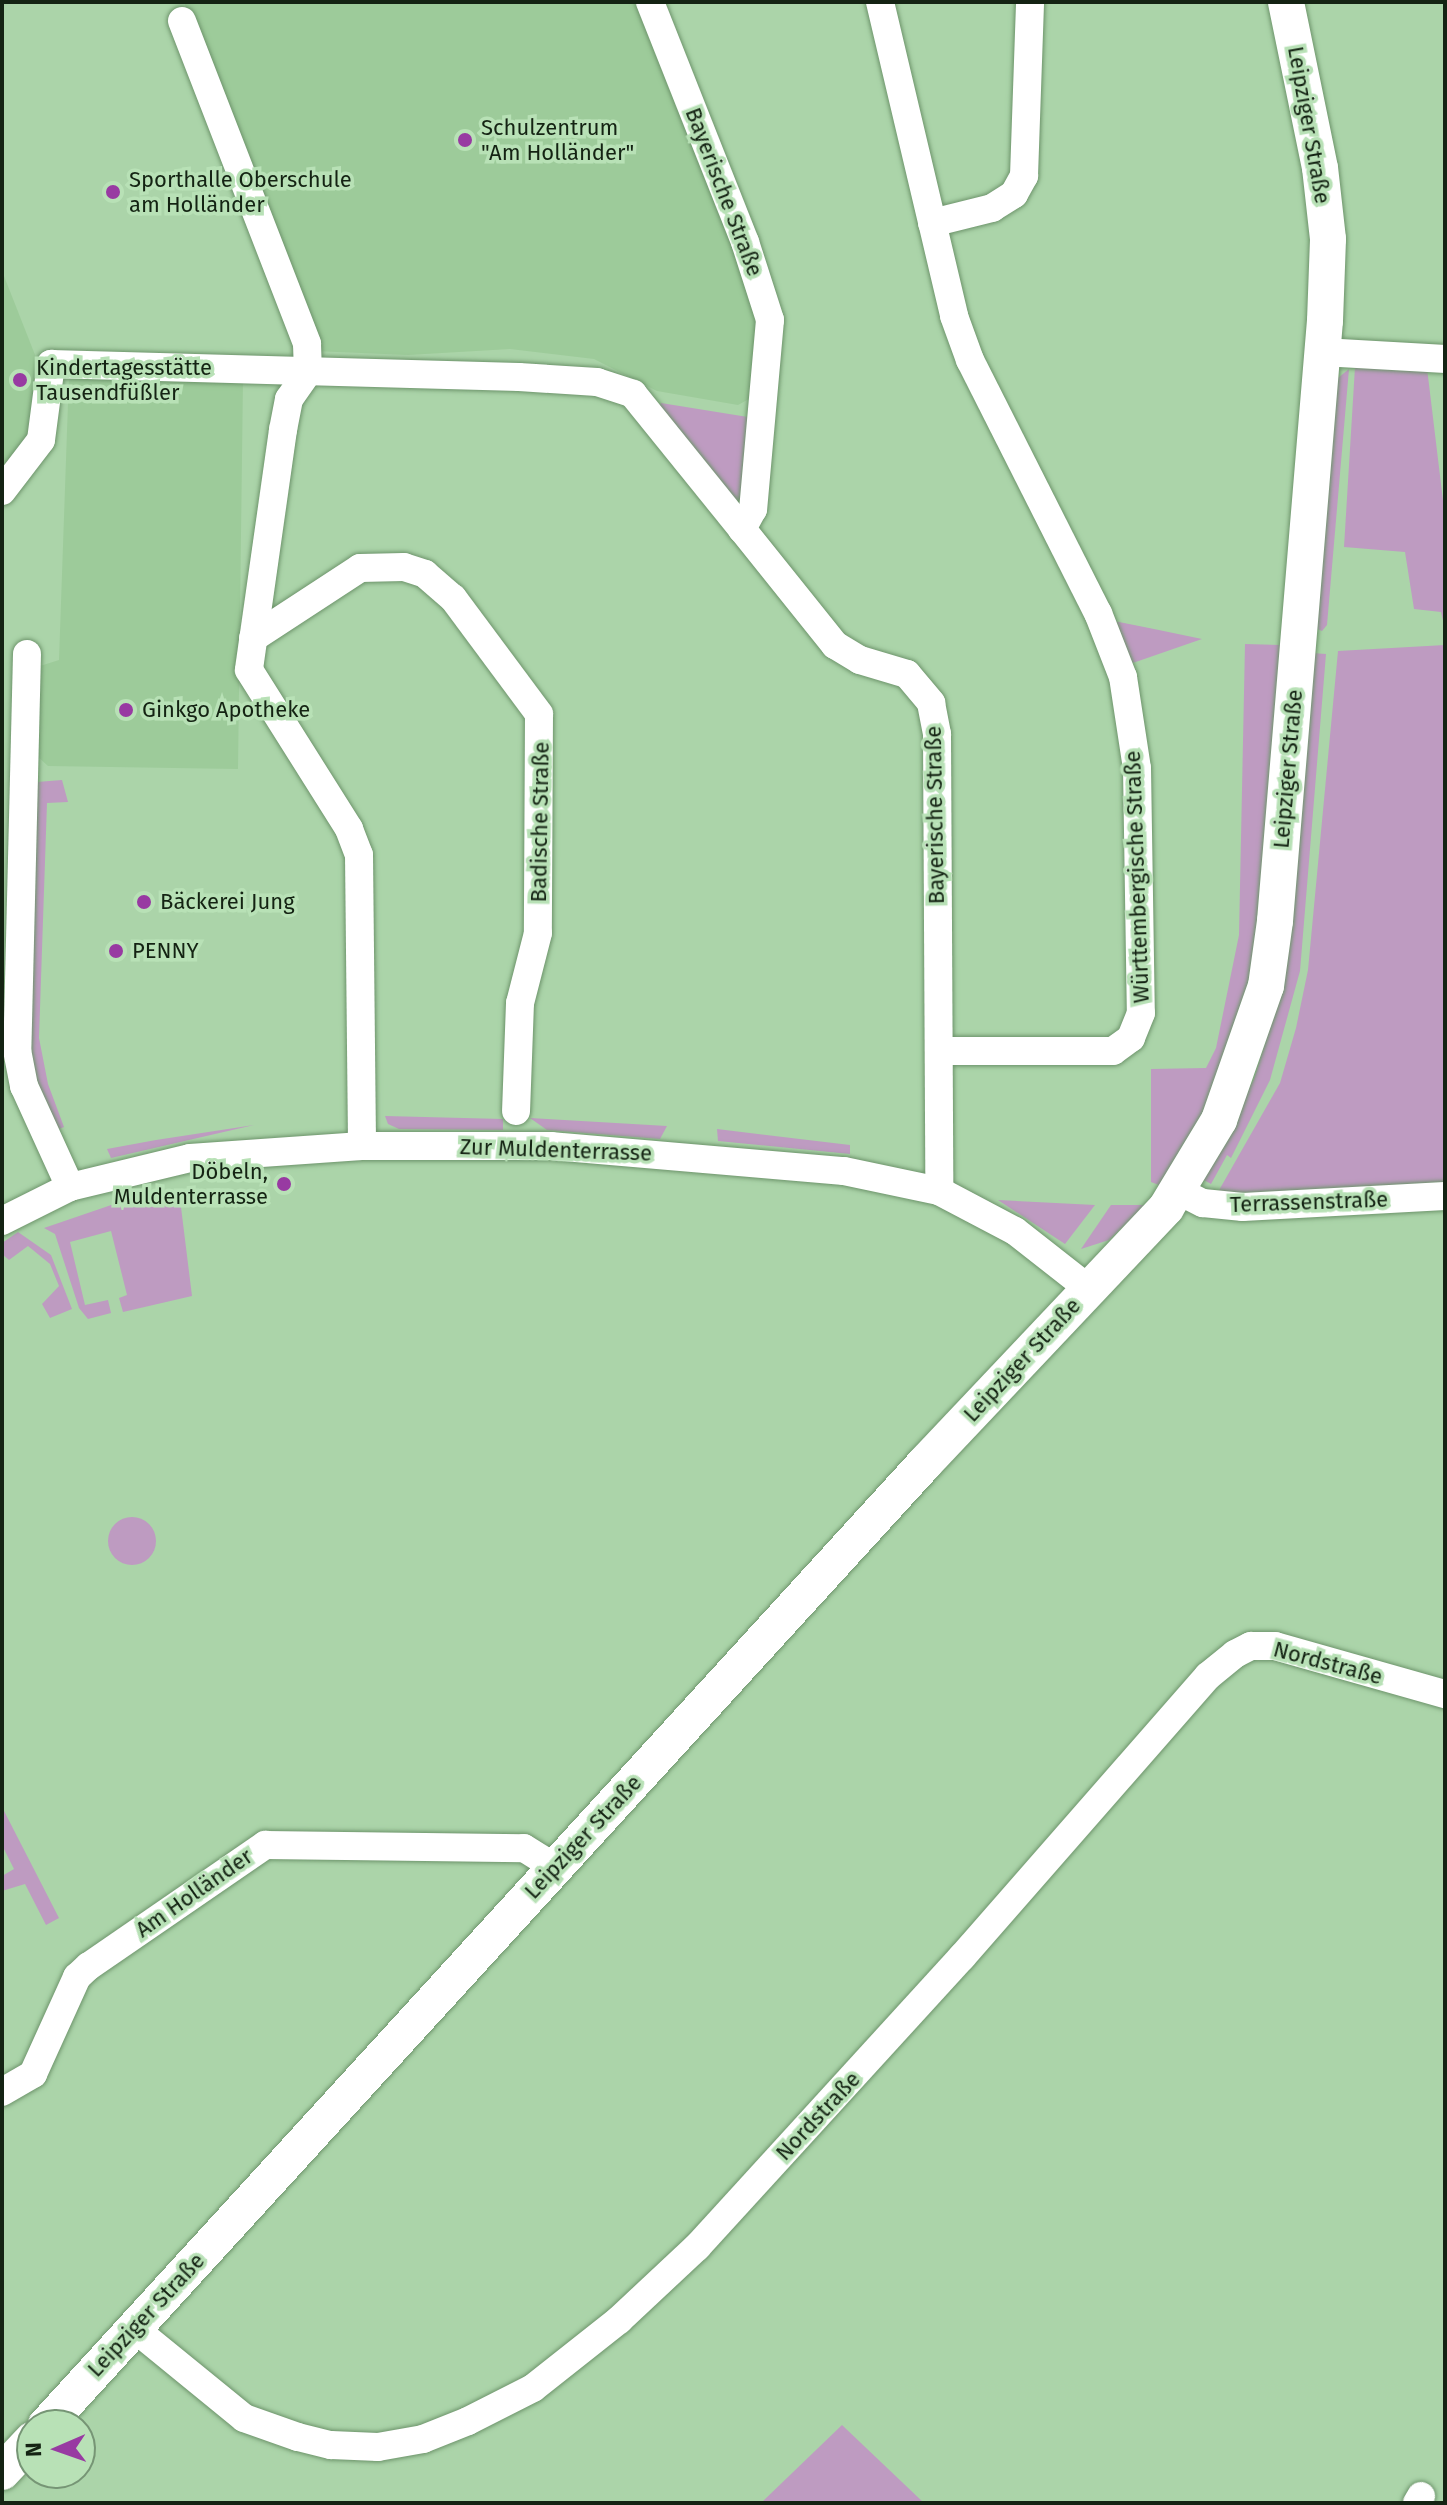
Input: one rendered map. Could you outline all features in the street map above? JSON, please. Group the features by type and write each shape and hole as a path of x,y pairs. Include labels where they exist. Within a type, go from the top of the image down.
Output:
{"main road":[{"name":"Leipziger Straße","path":"61,2409 555,1867 1089,1289 1177,1190 1219,1120 1266,986 1323,352 1328,239 1320,168 1286,2"},
{"path":"2,2472 16,2457"}],"street":[{"name":"Bayerische Straße","path":"650,2 745,242 770,320 753,509 742,529"},
{"name":"Württembergische Straße","path":"880,2 932,223 970,360 1080,572 1123,677 1137,768 1141,1013 1131,1038 1113,1051 939,1051"},
{"path":"932,223 992,208 1014,194 1024,176 1030,2"},
{"path":"182,21 307,344 308,372 289,399 283,430 249,670 349,829 359,855 362,1146"},
{"path":"1323,352 1445,359"},
{"path":"2,491 30,459 41,440 51,364 308,372"},
{"name":"Bayerische Straße","path":"308,372 597,382 633,394 835,645 860,660 907,674 931,703 937,734 939,1191"},
{"name":"Badische Straße","path":"253,638 360,568 404,567 425,574 453,598 539,714 538,933 520,1003 516,1111"},
{"path":"27,654 17,1050 24,1086 70,1187"},
{"name":"Zur Muldenterrasse","path":"2,1221 70,1187 190,1158 362,1146 527,1145 844,1171 939,1191 1015,1231 1089,1289"},
{"name":"Terrassenstraße","path":"1177,1190 1203,1203 1243,1207 1445,1196"},
{"name":"Nordstraße","path":"135,2329 244,2418 298,2437 378,2447 423,2439 468,2421 533,2388 619,2320 697,2247 962,1957 1208,1676 1235,1654 1251,1646 1275,1646 1445,1694"},
{"name":"Am Holländer","path":"2,2092 33,2074 77,1977 265,1845 524,1848 555,1867"}],"shaded area":[{"name":"Schulzentrum \"Am Holländer\"","path":"184,2 640,2 755,301 758,394 738,405 657,391 594,359 510,349 408,355 314,351"},
{"name":"Kindertagesstätte Tausendfüßler","path":"2,271 39,365 28,437 2,473"},
{"path":"1355,367 1427,368 1445,517 1445,629 1441,612 1414,609 1405,552 1344,547"},
{"path":"1349,369 1327,625 1322,631 1315,628 1333,382"},
{"path":"69,374 243,379 238,769 48,766 35,754 37,667 59,660"},
{"path":"661,403 754,418 745,503 737,506 659,408"},
{"path":"1109,620 1154,629 1202,639 1127,665"},
{"path":"1245,644 1283,645 1254,975 1227,1070 1164,1187 1151,1182 1151,1069 1206,1068 1216,1048 1239,935"},
{"path":"1445,645 1445,1185 1277,1198 1218,1192 1280,1083 1296,1028 1308,970 1338,651"},
{"path":"1312,653 1326,654 1300,971 1270,1080 1231,1158 1227,1155 1211,1184 1202,1179 1254,1079 1285,979"},
{"path":"62,780 68,802 47,803 39,1038 48,1084 64,1127 59,1129 32,1080 26,1043 37,782"},
{"path":"385,1116 503,1119 503,1130 399,1129 388,1124"},
{"path":"530,1118 667,1126 660,1139 547,1130"},
{"path":"254,1125 111,1158 107,1149 156,1140"},
{"path":"717,1129 850,1145 850,1154 718,1141"},
{"path":"173,1192 180,1199 192,1296 123,1312 119,1298 127,1295 111,1231 70,1242 85,1305 108,1300 111,1313 88,1319 79,1308 55,1234 44,1228 123,1201"},
{"path":"998,1200 1095,1205 1065,1244"},
{"path":"1111,1205 1146,1205 1109,1240 1081,1249"},
{"path":"18,1232 51,1255 72,1309 50,1318 42,1304 59,1286 50,1264 28,1246 9,1260 2,1254 2,1243"},
{"path":"132,1517 141,1518 149,1524 155,1532 155,1550 149,1558 141,1564 132,1565 123,1564 115,1558 109,1550 108,1541 109,1532 115,1524 123,1518"},
{"path":"2,1807 59,1918 46,1925 25,1884 2,1891 2,1876 14,1869 2,1845"},
{"path":"842,2425 924,2503 761,2503"}],"place":[{"name":"Schulzentrum \"Am Holländer\"","path":"465,140"},
{"name":"Sporthalle Oberschule am Holländer","path":"113,192"},
{"name":"Kindertagesstätte Tausendfüßler","path":"20,380"},
{"name":"Ginkgo Apotheke","path":"126,710"},
{"name":"Bäckerei Jung","path":"144,902"},
{"name":"PENNY","path":"116,951"},
{"name":"Döbeln, Muldenterrasse","path":"284,1184"}]}
